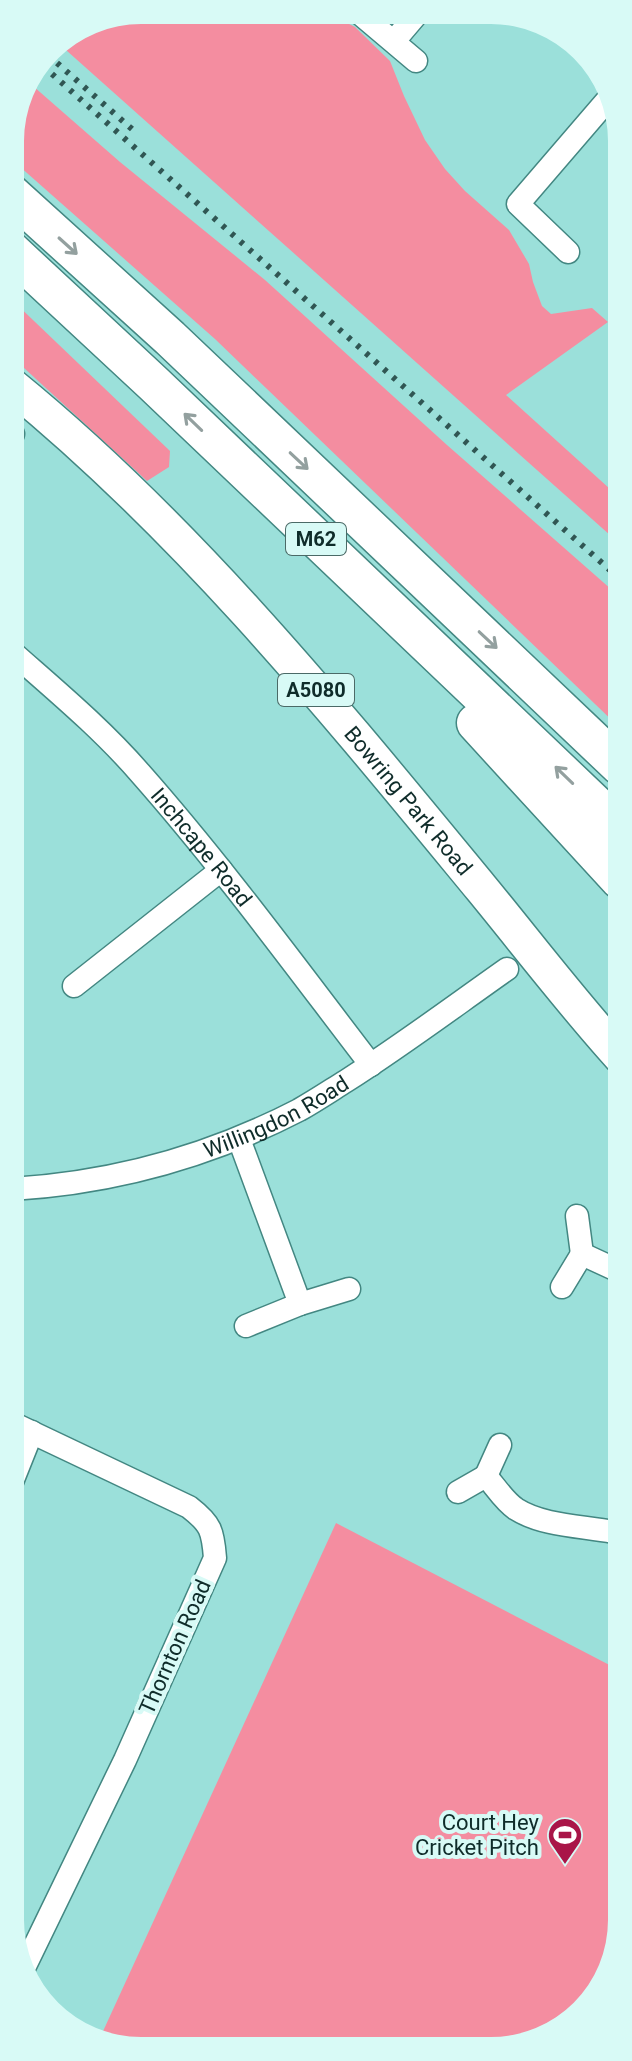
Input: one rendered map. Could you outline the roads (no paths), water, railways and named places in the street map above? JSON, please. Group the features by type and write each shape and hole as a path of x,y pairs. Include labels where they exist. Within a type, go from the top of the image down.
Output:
{"highway":[{"name":"M62","path":"24,206 170,338 608,755"},
{"name":"M62","path":"24,263 608,817"},
{"path":"240,467 608,867"}],"main road":[{"name":"Bowring Park Road","path":"24,397 144,504 324,699 608,1043"}],"street":[{"path":"373,24 416,61"},
{"path":"394,41 408,24"},
{"path":"568,252 518,204 603,106"},
{"name":"Inchcape Road","path":"24,662 75,707 138,771 221,870 371,1065"},
{"path":"74,986 221,870"},
{"name":"Willingdon Road","path":"24,1188 165,1165 239,1139 302,1108 371,1065 507,969"},
{"path":"239,1139 300,1304"},
{"path":"562,1287 582,1254 577,1216"},
{"path":"582,1254 608,1266"},
{"path":"246,1326 300,1304 349,1289"},
{"name":"Thornton Road","path":"24,1429 189,1507 205,1520 213,1540 215,1558 125,1760 30,1956"},
{"path":"458,1492 486,1476 500,1445"},
{"path":"486,1476 513,1507 526,1514 608,1531"}],"railway":[{"path":"55,61 133,130"},
{"path":"48,71 608,568"}],"place":[{"name":"Court Hey Cricket Pitch","path":"565,1866"}]}
